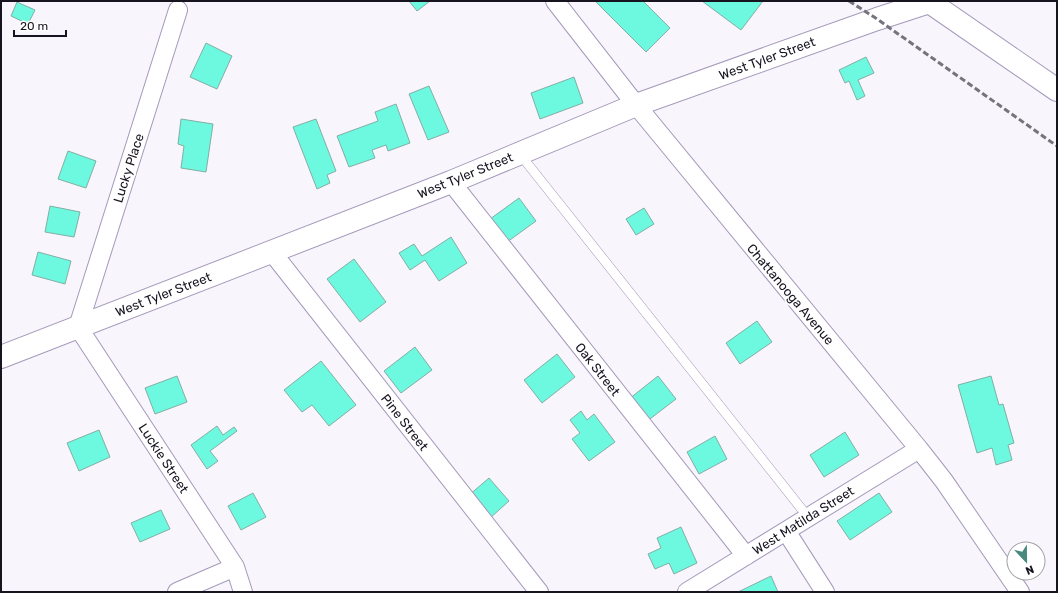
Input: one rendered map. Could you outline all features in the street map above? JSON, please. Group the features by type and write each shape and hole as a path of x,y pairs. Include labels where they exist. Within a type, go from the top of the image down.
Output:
{"street":[{"name":"Chattanooga Avenue","path":"555,1 636,105 920,449 944,481 1020,592"},
{"name":"West Tyler Street","path":"1,357 451,182 636,105 930,1"},
{"path":"930,1 1057,90"},
{"name":"Lucky Place","path":"78,327 178,10"},
{"name":"Oak Street","path":"451,182 746,556"},
{"name":"Pine Street","path":"271,251 539,592"},
{"name":"Luckie Street","path":"78,327 235,567 243,592"},
{"name":"West Matilda Street","path":"688,592 920,449"},
{"path":"786,532 825,592"},
{"path":"177,592 235,567"}],"lane":[{"path":"519,153 808,517"}],"building":[{"path":"409,1 430,1 417,11"},
{"path":"595,1 643,1 670,28 646,52"},
{"path":"702,1 763,1 741,30"},
{"path":"17,2 35,10 28,24 11,16"},
{"path":"206,43 232,56 217,89 190,77"},
{"path":"866,57 874,73 858,80 865,96 857,100 849,81 845,83 839,70"},
{"path":"574,77 583,103 540,119 531,93"},
{"path":"429,86 449,132 428,140 409,94"},
{"path":"396,104 410,143 388,151 386,145 372,150 375,158 349,167 337,136 378,121 375,112"},
{"path":"181,119 213,124 206,172 181,168 184,146 178,144"},
{"path":"316,119 336,171 327,175 330,183 317,189 293,127"},
{"path":"68,151 96,161 86,188 58,179"},
{"path":"519,198 536,221 503,245 486,222"},
{"path":"50,206 80,212 74,237 45,232"},
{"path":"644,208 654,224 636,235 626,219"},
{"path":"451,237 467,263 439,281 425,260 410,270 399,253 414,244 422,256"},
{"path":"38,252 71,261 65,284 32,275"},
{"path":"354,259 386,302 360,322 327,279"},
{"path":"757,321 772,342 740,364 726,343"},
{"path":"415,347 432,370 401,393 384,371"},
{"path":"557,354 575,377 542,403 524,380"},
{"path":"321,361 356,405 329,426 312,405 302,412 284,390"},
{"path":"177,376 187,402 155,414 145,388"},
{"path":"658,376 676,399 646,422 629,399"},
{"path":"991,376 999,405 1003,404 1014,443 1008,445 1012,460 996,465 992,448 977,453 958,385"},
{"path":"581,411 587,420 594,414 615,442 589,461 572,439 580,433 570,420"},
{"path":"217,426 223,435 234,427 237,431 210,451 218,461 207,469 191,445"},
{"path":"99,430 110,457 79,471 67,443"},
{"path":"845,432 859,455 824,477 810,455"},
{"path":"715,436 727,459 699,474 687,452"},
{"path":"489,478 509,501 489,519 468,496"},
{"path":"253,493 266,517 241,530 228,506"},
{"path":"879,493 892,512 850,540 837,521"},
{"path":"161,510 170,529 140,542 131,523"},
{"path":"681,527 697,563 674,574 669,563 655,569 648,554 661,548 657,538"},
{"path":"771,576 778,592 738,592"}],"railway":[{"path":"849,1 877,19 1057,146"}]}
